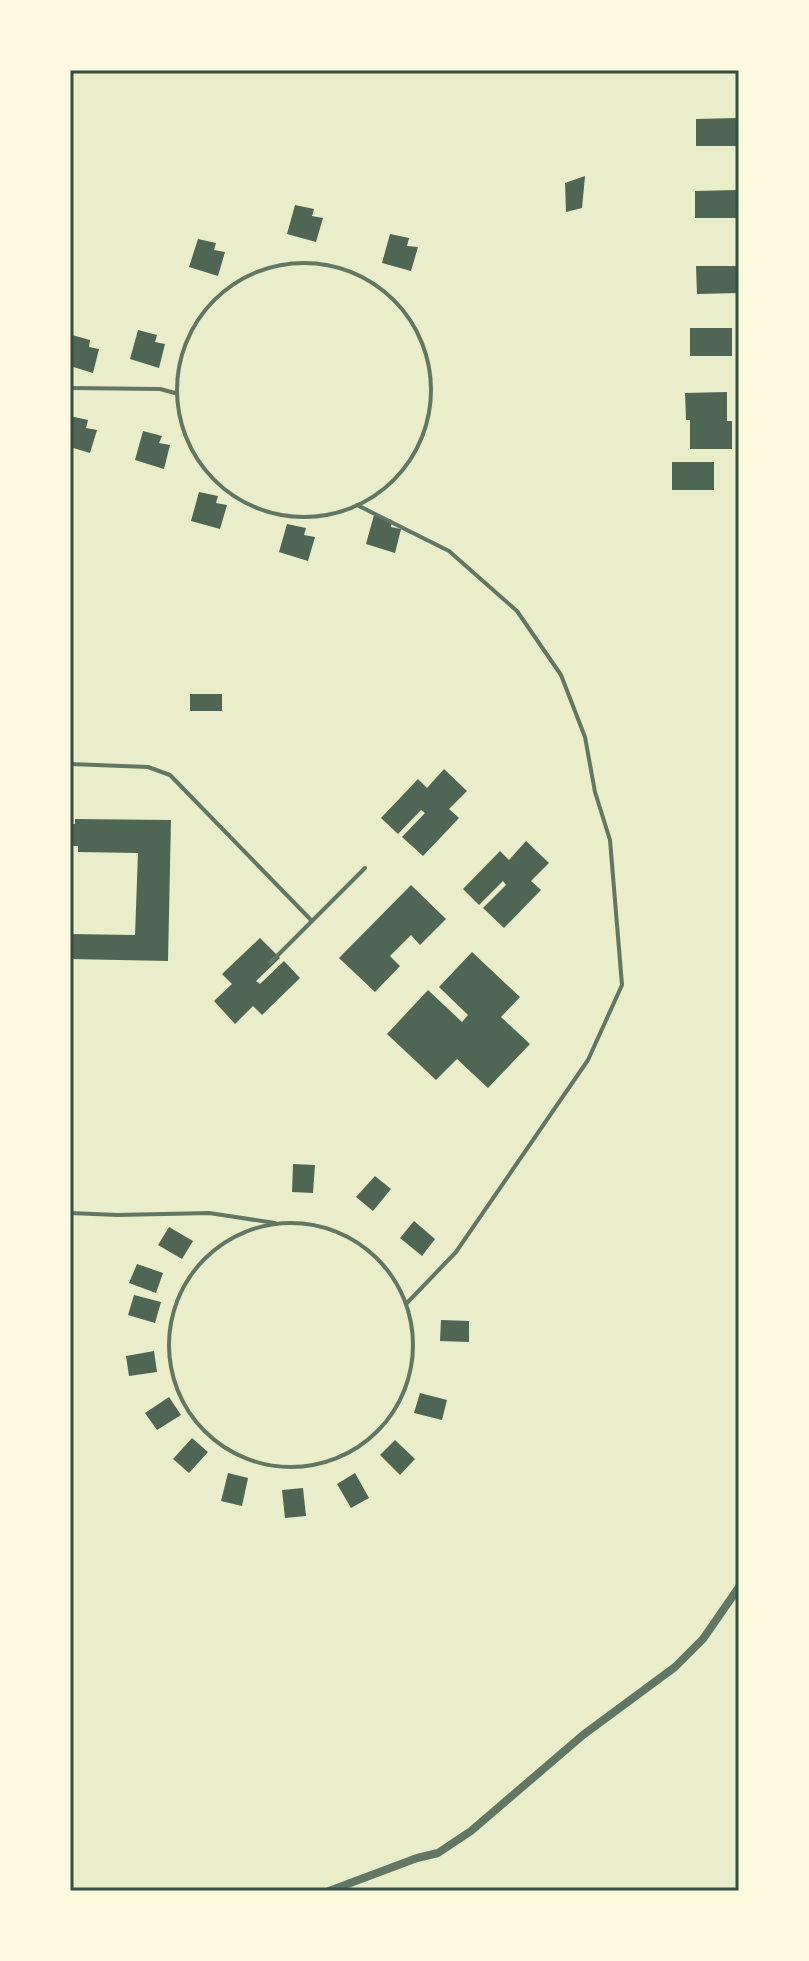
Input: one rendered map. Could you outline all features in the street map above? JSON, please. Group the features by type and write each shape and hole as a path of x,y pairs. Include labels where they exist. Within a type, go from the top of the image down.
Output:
{"street":[{"path":"329,1891 438,1853 471,1831 583,1735 675,1667 703,1639 739,1587"}],"lane":[{"path":"292,263 324,264 355,273 383,289 405,312 422,339 432,379 428,420 413,457 386,488 351,509 311,518 270,513 232,496 202,469 183,433 175,393 178,361 190,331 208,305 232,284 261,270 292,263"},
{"path":"70,388 160,389 175,393"},
{"path":"357,505 449,551 517,611 561,675 585,737 595,792 610,840 622,985 588,1060 456,1252 407,1303"},
{"path":"70,764 148,767 170,775 312,921"},
{"path":"270,963 365,868"},
{"path":"70,1213 209,1213 276,1223 317,1225 355,1241 387,1268 407,1303 414,1342 408,1381 390,1417 362,1445 326,1462 286,1467 247,1459 213,1439 186,1410 171,1373 168,1332 179,1293 203,1259 236,1235 276,1223"}],"building":[{"path":"737,118 738,146 696,146 696,119"},
{"path":"585,176 582,208 566,212 565,183"},
{"path":"737,190 737,218 695,218 695,191"},
{"path":"295,205 314,209 312,216 323,218 316,242 287,234"},
{"path":"390,234 409,238 407,246 418,247 411,271 382,263"},
{"path":"198,239 216,243 214,250 225,252 218,276 189,267"},
{"path":"696,266 738,266 739,293 697,294"},
{"path":"690,328 732,328 732,356 690,356"},
{"path":"138,330 157,335 155,342 165,344 159,368 130,359"},
{"path":"72,335 90,340 89,347 99,349 93,373 70,366"},
{"path":"727,392 727,421 732,421 732,449 690,449 690,420 686,420 685,393"},
{"path":"70,416 88,420 86,428 97,430 90,453 70,447"},
{"path":"143,431 162,436 159,443 170,445 164,469 135,460"},
{"path":"672,462 714,462 714,490 672,490"},
{"path":"199,492 218,496 216,503 227,505 220,529 191,521"},
{"path":"374,515 392,520 391,527 401,529 395,553 366,544"},
{"path":"287,524 306,528 304,535 315,537 308,561 279,552"},
{"path":"190,694 222,694 222,711 190,711"},
{"path":"444,769 467,791 449,809 459,818 423,856 402,837 425,813 421,810 398,834 381,818 418,779 427,788"},
{"path":"75,819 171,820 168,961 70,959 70,934 135,935 138,853 78,852 78,846 70,846 70,824 75,824"},
{"path":"526,841 549,863 531,881 541,890 504,928 483,908 506,885 503,881 479,905 463,889 500,851 509,860"},
{"path":"411,885 446,919 420,945 411,935 390,956 400,966 375,992 339,958"},
{"path":"260,938 280,958 256,981 260,984 284,961 300,978 262,1015 253,1006 235,1024 214,1001 232,984 222,974"},
{"path":"472,952 520,997 501,1017 530,1044 488,1088 457,1059 436,1080 387,1034 428,990 462,1022 468,1015 439,987"},
{"path":"293,1164 315,1165 313,1193 292,1192"},
{"path":"375,1176 391,1189 373,1211 356,1197"},
{"path":"414,1221 435,1239 422,1256 400,1238"},
{"path":"169,1227 193,1241 182,1259 158,1245"},
{"path":"137,1264 163,1273 156,1293 129,1283"},
{"path":"134,1295 161,1302 155,1323 128,1315"},
{"path":"441,1320 469,1321 469,1342 440,1341"},
{"path":"154,1351 157,1372 129,1376 126,1356"},
{"path":"420,1393 447,1400 442,1420 414,1413"},
{"path":"169,1397 181,1415 157,1430 145,1413"},
{"path":"192,1438 208,1452 189,1473 173,1459"},
{"path":"395,1440 415,1459 400,1475 380,1455"},
{"path":"228,1473 248,1478 242,1506 221,1501"},
{"path":"355,1473 369,1498 351,1508 337,1484"},
{"path":"303,1488 306,1516 285,1518 282,1490"}]}
